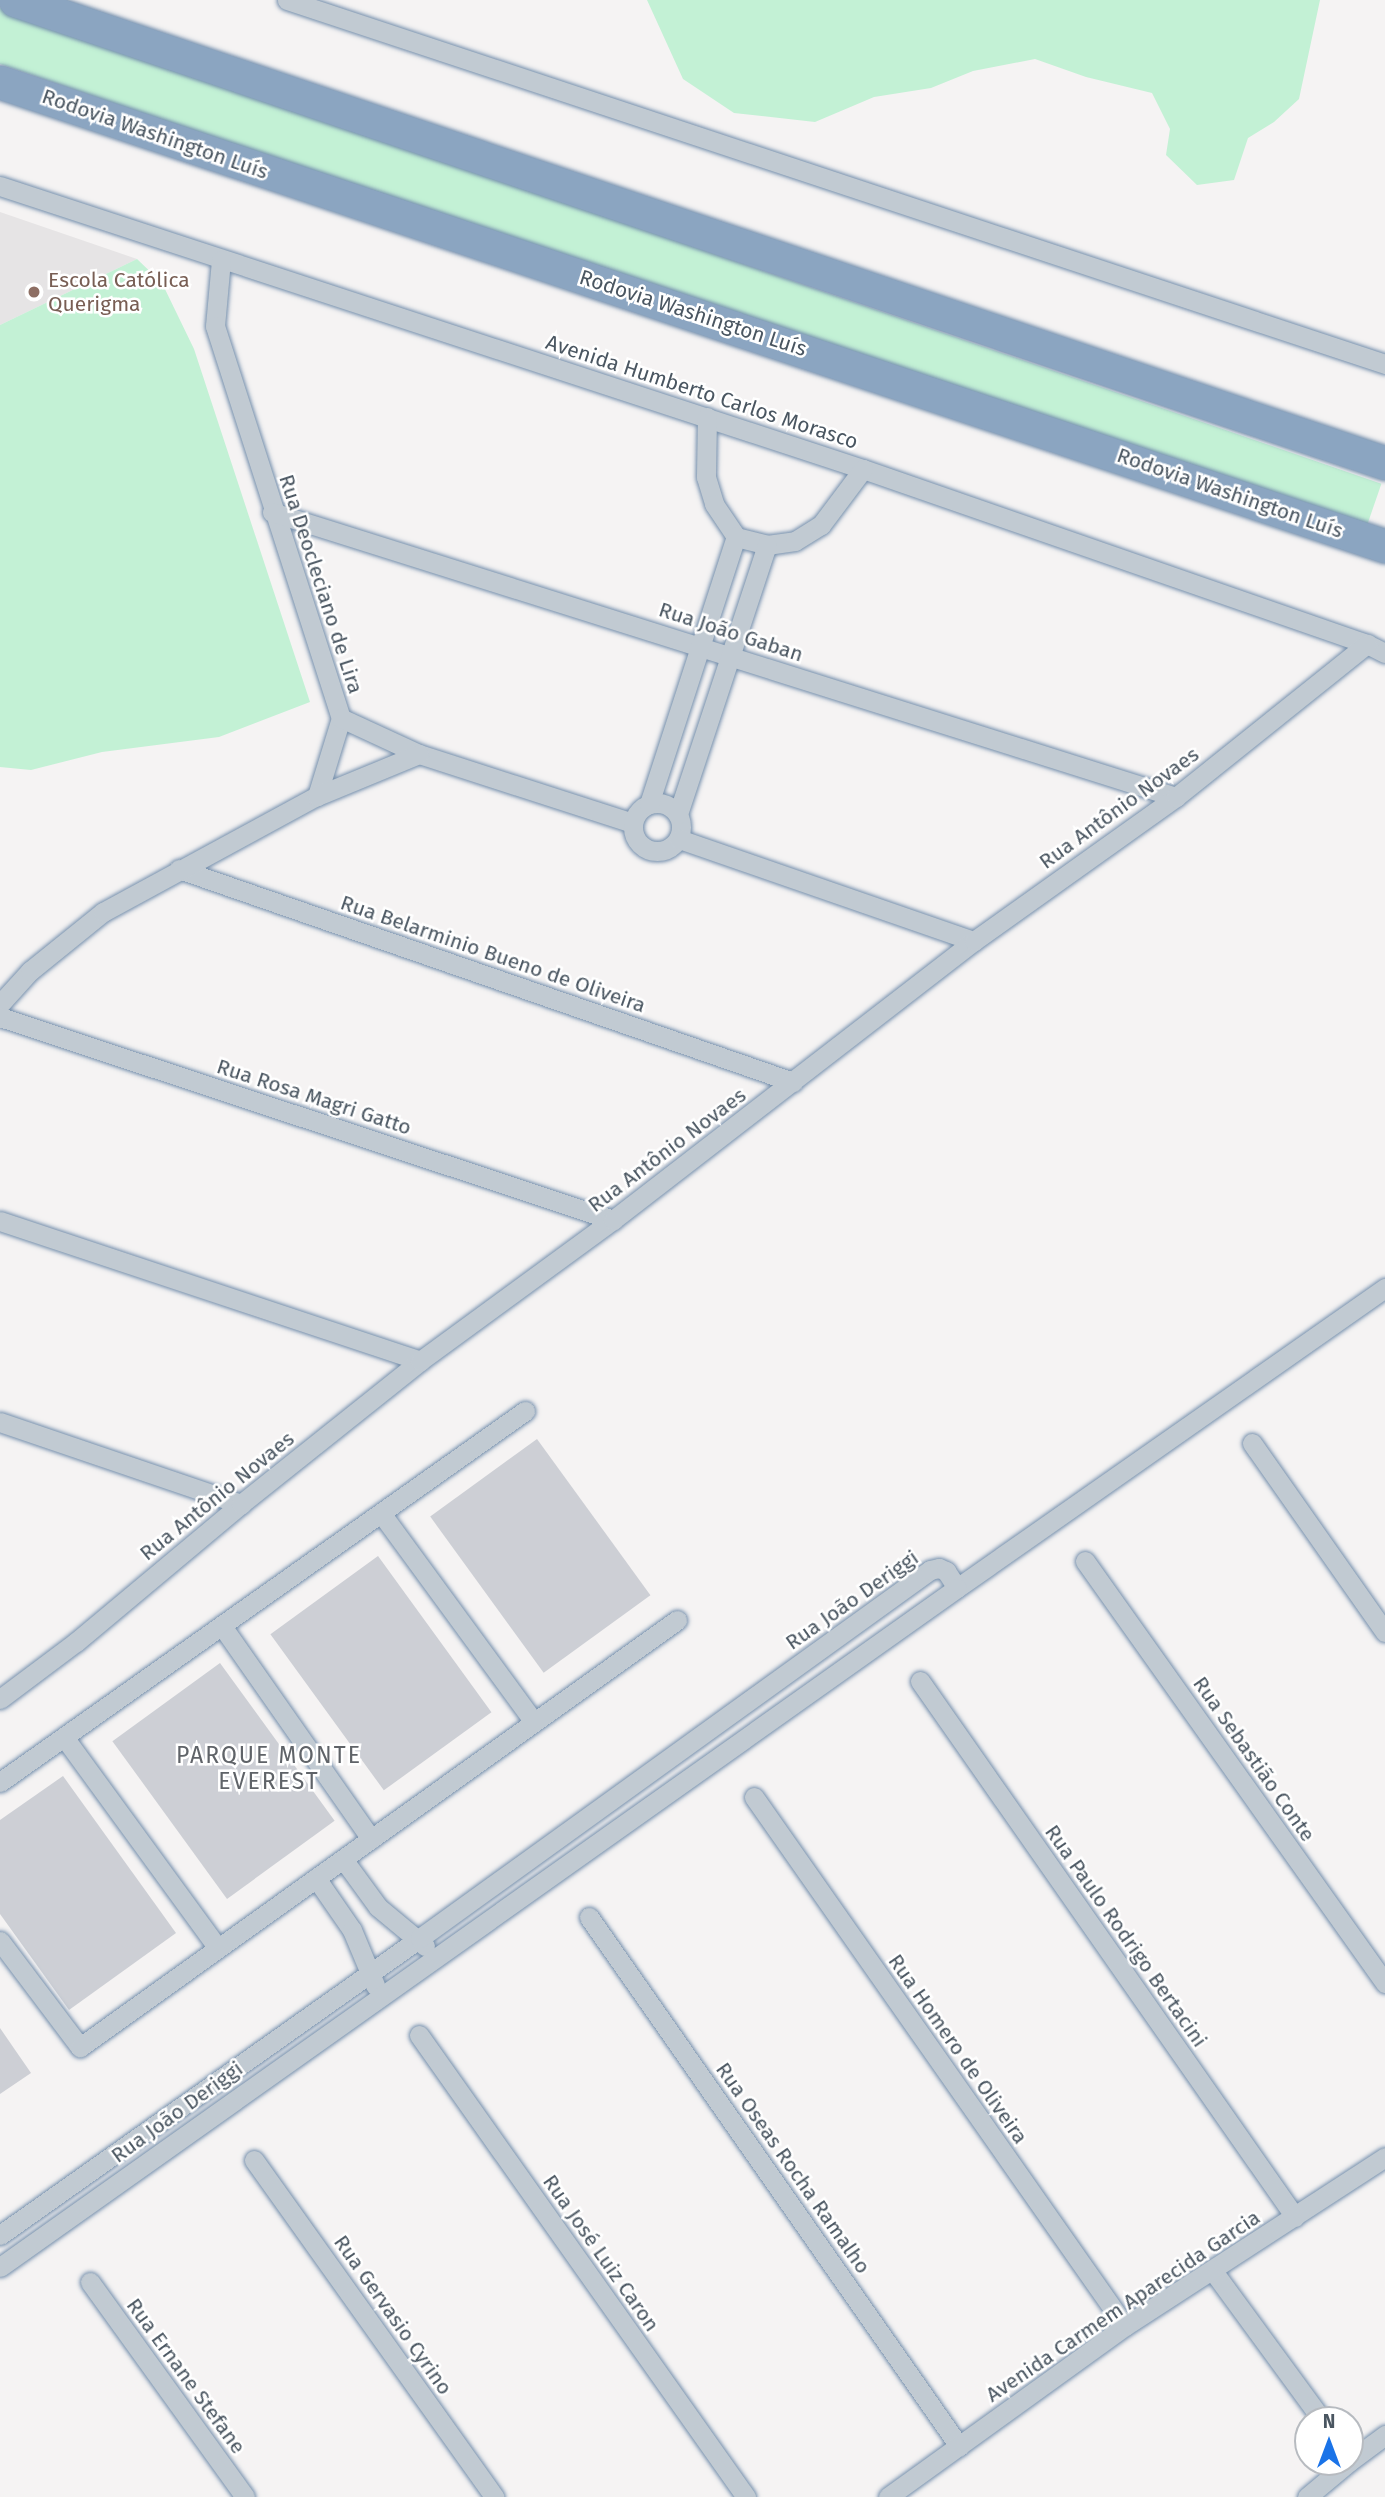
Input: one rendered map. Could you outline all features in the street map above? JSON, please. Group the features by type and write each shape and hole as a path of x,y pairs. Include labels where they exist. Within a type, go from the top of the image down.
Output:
{"highway":[{"path":"15,0 1385,463"},
{"name":"Rodovia Washington Luís","path":"0,82 1385,546"}],"street":[{"path":"287,0 1385,364"},
{"name":"Avenida Humberto Carlos Morasco","path":"0,186 863,469 1367,644 1385,653"},
{"name":"Rua Deocleciano de Lira","path":"221,260 215,326 272,512 341,718 317,796"},
{"path":"707,417 706,477 715,504 736,537 767,545 795,541 821,525 863,469"},
{"name":"Rua João Gaban","path":"272,512 1176,797"},
{"path":"649,804 666,804 678,814 681,822 679,839 666,849 650,850 636,839 633,823 636,815 649,804 698,645 736,537"},
{"path":"678,814 767,545"},
{"name":"Rua Antônio Novaes","path":"0,1699 76,1642 241,1504 420,1361 613,1220 974,941 1176,797 1367,644"},
{"path":"341,718 419,754 633,823"},
{"path":"0,1004 30,971 103,912 317,796 419,754"},
{"path":"679,839 974,941"},
{"name":"Rua Belarminio Bueno de Oliveira","path":"179,869 793,1082"},
{"name":"Rua Rosa Magri Gatto","path":"0,1017 613,1220"},
{"path":"0,1221 420,1361"},
{"path":"957,1588 1385,1288"},
{"path":"0,1782 525,1411"},
{"path":"0,1422 241,1504"},
{"path":"1252,1443 1385,1632"},
{"path":"381,1513 534,1723"},
{"name":"Rua Sebastião Conte","path":"1086,1561 1385,1983"},
{"name":"Rua João Deriggi","path":"0,2235 420,1938 930,1570 939,1568 946,1571 957,1588 0,2267"},
{"path":"0,1941 80,2047 677,1620"},
{"path":"222,1626 371,1839"},
{"name":"Rua Paulo Rodrigo Bertacini","path":"920,1681 1295,2217"},
{"path":"64,1737 218,1948"},
{"name":"Rua Homero de Oliveira","path":"754,1797 1125,2326"},
{"path":"343,1859 378,1907 391,1920 420,1938 435,1957"},
{"path":"316,1878 352,1930 368,1975 380,1995"},
{"name":"Rua Oseas Rocha Ramalho","path":"589,1917 959,2445"},
{"name":"Rua José Luiz Caron","path":"419,2035 746,2497"},
{"name":"Avenida Carmem Aparecida Garcia","path":"888,2497 1125,2326 1385,2157"},
{"name":"Rua Gervasio Cyrino","path":"254,2160 494,2497"},
{"path":"1213,2271 1312,2406"},
{"name":"Rua Ernane Stefane","path":"90,2282 245,2497"},
{"path":"1364,2450 1385,2435"},
{"path":"1307,2497 1331,2476"}],"shaded area":[{"name":"Escola Católica Querigma","path":"0,212 137,259 0,325"}],"green space":[{"path":"647,0 1320,0 1299,99 1274,122 1248,138 1234,180 1197,185 1166,155 1170,129 1152,93 1086,77 1035,59 973,71 931,88 874,97 815,122 734,113 683,79"},
{"path":"0,8 1381,484 1364,534 0,64"},
{"path":"137,259 162,283 194,349 310,702 219,737 102,752 31,770 0,767 0,325"}],"building":[{"path":"537,1439 650,1595 544,1673 430,1517"},
{"path":"378,1556 491,1712 384,1790 270,1634"},
{"path":"220,1663 335,1821 227,1899 112,1741"},
{"path":"63,1776 176,1933 69,2010 0,1914 0,1820"},
{"path":"0,2028 31,2073 0,2094"}],"place":[{"name":"Escola Católica Querigma","path":"34,292"}],"district":[{"name":"PARQUE MONTE EVEREST","path":"269,1768"}]}
